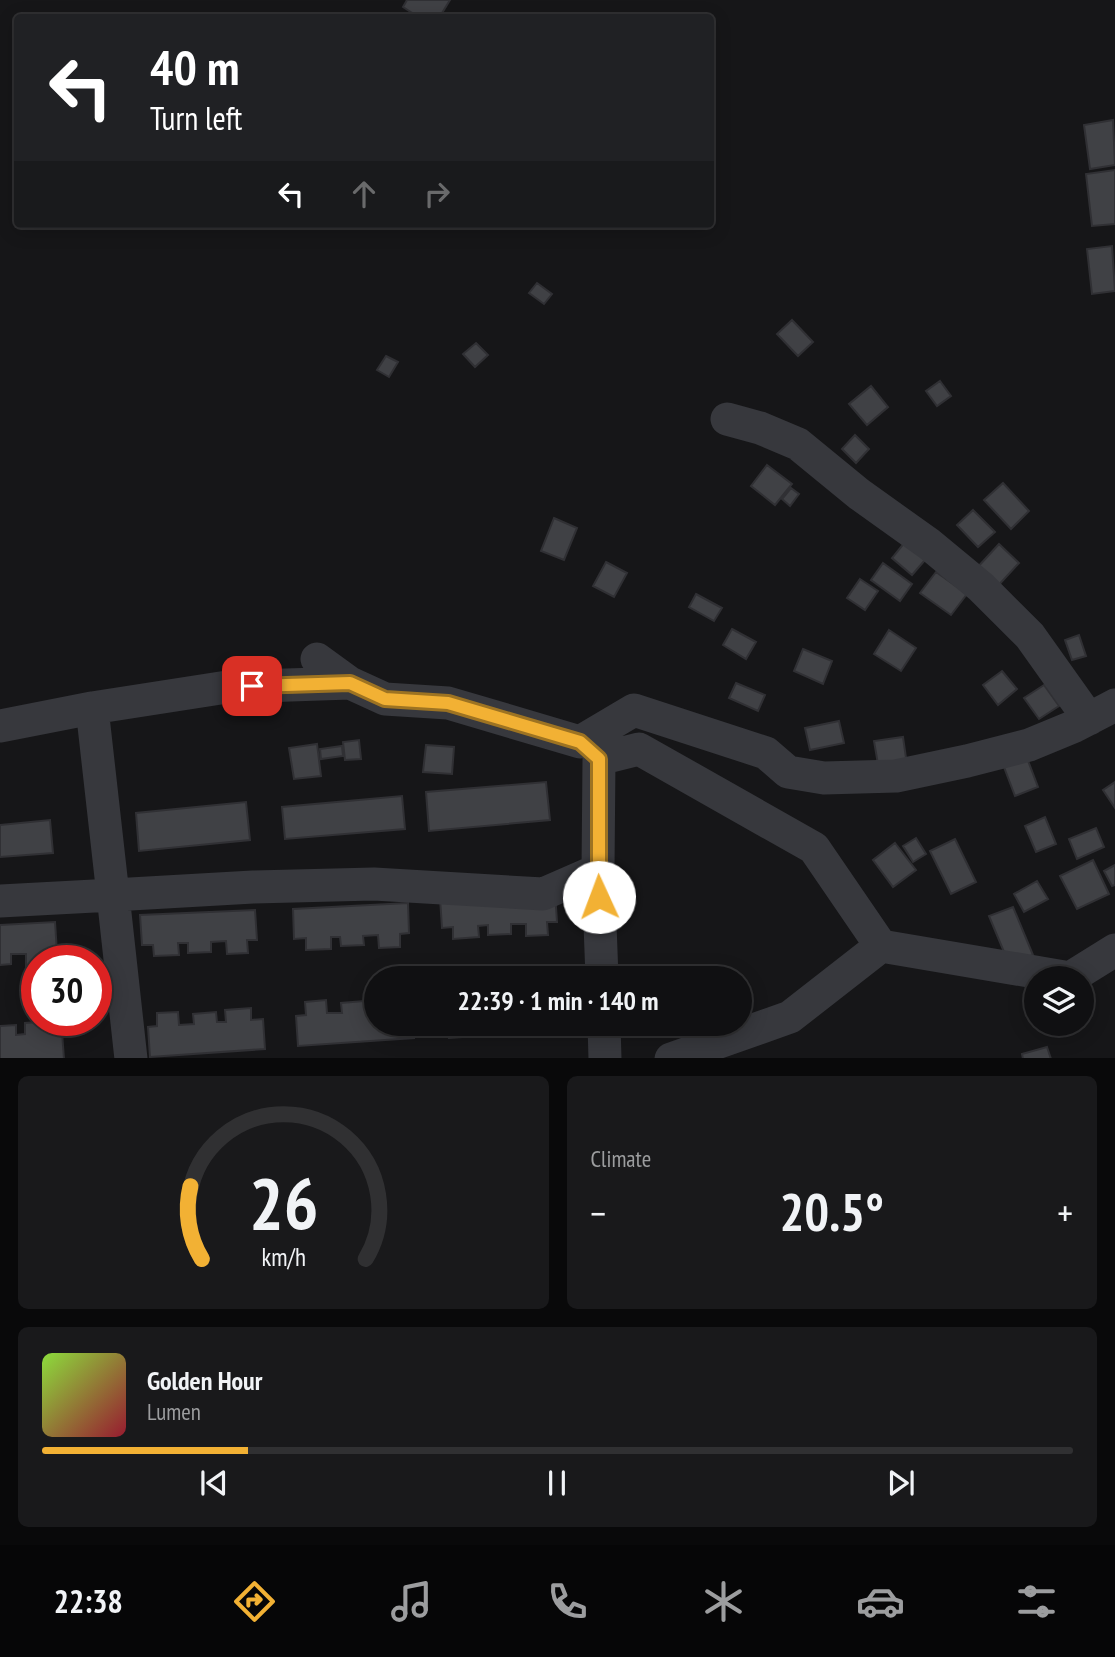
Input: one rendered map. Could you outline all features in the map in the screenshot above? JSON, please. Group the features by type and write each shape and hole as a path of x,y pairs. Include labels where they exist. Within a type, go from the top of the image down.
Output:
{"street":[{"path":"589,750 634,710 766,753 788,772 824,778 896,776 1029,744 1102,712 981,587 929,544 859,495 798,443 727,419"},
{"path":"317,659 350,683 385,699 448,703 589,750 639,749 814,848 881,946 1069,978 1115,950"},
{"path":"0,726 92,708 228,687 350,683"},
{"path":"92,708 131,1058"},
{"path":"589,750 602,966"},
{"path":"0,901 253,887 374,884 543,894 598,870"},
{"path":"674,1058 790,1017 881,946"},
{"path":"604,1036 605,1058"}],"building":[{"path":"407,0 450,0 441,14 414,14 403,7"},
{"path":"1113,120 1115,165 1090,169 1084,125"},
{"path":"1115,170 1115,224 1092,226 1086,174"},
{"path":"1112,246 1115,291 1092,294 1087,249"},
{"path":"537,283 552,294 544,304 529,293"},
{"path":"792,320 813,342 798,356 777,334"},
{"path":"476,343 488,355 475,367 463,354"},
{"path":"386,356 398,362 389,377 377,370"},
{"path":"940,381 951,396 937,406 926,391"},
{"path":"871,386 888,407 867,425 849,404"},
{"path":"855,435 869,449 856,463 842,449"},
{"path":"767,465 792,484 775,505 751,486"},
{"path":"1003,483 1029,511 1011,529 984,500"},
{"path":"791,488 799,494 790,506 782,499"},
{"path":"973,510 995,532 978,547 957,525"},
{"path":"554,518 577,528 564,560 541,551"},
{"path":"905,542 925,560 912,575 892,558"},
{"path":"999,544 1019,563 995,589 975,570"},
{"path":"606,562 627,573 614,597 593,586"},
{"path":"883,563 912,584 900,601 871,580"},
{"path":"936,572 967,594 951,615 920,593"},
{"path":"860,579 878,591 865,610 847,598"},
{"path":"696,594 722,608 714,621 689,607"},
{"path":"732,629 756,642 746,659 723,645"},
{"path":"889,630 916,648 901,671 874,654"},
{"path":"1079,635 1086,656 1072,660 1065,640"},
{"path":"803,649 832,661 823,684 794,671"},
{"path":"1002,671 1017,689 998,705 983,685"},
{"path":"736,683 765,695 758,711 729,698"},
{"path":"1044,685 1059,706 1039,719 1024,698"},
{"path":"839,721 844,743 810,750 805,728"},
{"path":"903,737 907,765 879,770 874,741"},
{"path":"359,740 361,759 345,760 343,742"},
{"path":"317,744 321,776 294,779 289,748"},
{"path":"426,745 454,747 452,774 423,772"},
{"path":"342,746 343,756 321,759 320,749"},
{"path":"1027,758 1038,787 1015,796 1004,767"},
{"path":"546,782 550,820 429,831 426,792"},
{"path":"1115,782 1115,808 1103,790"},
{"path":"402,796 405,829 285,839 282,807"},
{"path":"246,802 250,840 139,851 136,813"},
{"path":"1045,817 1056,844 1036,852 1025,826"},
{"path":"50,820 53,853 0,857 0,825"},
{"path":"1096,828 1104,847 1077,859 1069,839"},
{"path":"916,838 926,854 913,862 903,846"},
{"path":"955,839 976,882 951,894 930,851"},
{"path":"895,843 916,870 893,887 873,860"},
{"path":"1093,860 1109,894 1077,909 1060,876"},
{"path":"1115,865 1115,885 1112,886 1104,871"},
{"path":"1037,881 1048,899 1024,912 1014,894"},
{"path":"555,892 557,922 547,922 548,935 526,936 526,924 511,924 511,934 488,935 488,925 478,926 479,937 453,939 453,927 442,928 440,898"},
{"path":"408,903 409,933 400,934 400,947 379,948 378,935 363,936 364,945 341,946 340,937 331,937 331,949 306,950 306,938 294,939 293,909"},
{"path":"1013,907 1033,955 1009,964 989,916"},
{"path":"255,910 257,940 247,940 248,953 227,954 226,941 211,942 211,952 188,953 188,943 178,943 179,955 154,956 153,945 142,945 140,915"},
{"path":"55,922 57,945 21,945 21,954 11,954 11,964 0,965 0,925"},
{"path":"326,1000 327,1013 342,1013 341,1003 364,1001 364,1036 414,1038 298,1046 296,1016 306,1015 305,1002"},
{"path":"251,1008 251,1020 263,1019 265,1049 150,1057 148,1027 157,1026 157,1013 178,1012 179,1025 194,1024 193,1014 216,1012 217,1022 226,1022 225,1010"},
{"path":"16,1025 16,1035 62,1036 64,1058 0,1058 0,1026"},
{"path":"1047,1047 1051,1058 1023,1058 1022,1054"}],"route":[{"path":"252,686 350,683 385,699 448,703 580,742 599,759 599,897"}]}
